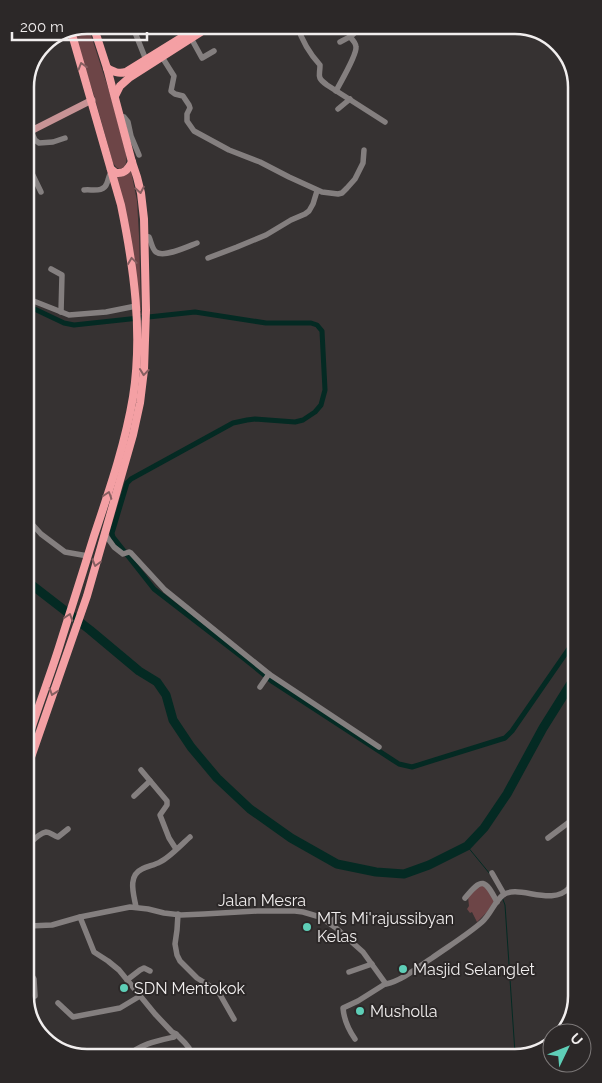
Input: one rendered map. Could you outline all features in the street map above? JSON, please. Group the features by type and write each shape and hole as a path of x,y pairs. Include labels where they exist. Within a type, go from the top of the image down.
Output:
{"highway":[{"path":"34,746 87,596 115,500 144,370 146,310 144,219 141,193 96,34"},
{"path":"115,96 123,83 192,34"},
{"path":"107,68 115,73 121,73 196,34"},
{"path":"34,722 117,466 130,435 136,359 136,308 133,269 127,233 112,170 73,36"},
{"path":"112,170 116,173 124,172 132,162"}],"main road":[{"path":"34,130 92,100"}],"street":[{"path":"136,34 146,60"},
{"path":"300,34 307,50 320,65 319,79 385,122"},
{"path":"340,42 353,34"},
{"path":"336,91 356,50 356,45 350,36"},
{"path":"187,39 202,58 214,51"},
{"path":"162,57 174,76 171,90 175,94 183,96 189,104 187,121 194,131 229,150 260,162 317,190 330,194 342,193 355,180 363,163 364,150"},
{"path":"338,109 350,99"},
{"path":"120,116 124,117 128,122 131,136 140,155"},
{"path":"34,139 39,143 53,142 65,138"},
{"path":"84,190 103,189 112,170"},
{"path":"34,178 41,192"},
{"path":"208,258 266,235 305,214 313,204 317,190"},
{"path":"144,236 149,237 154,250 160,253 171,252 197,243"},
{"path":"51,269 62,275 61,312"},
{"path":"34,301 69,315 136,308"},
{"path":"34,526 41,534 65,552 88,556"},
{"path":"104,533 114,548 136,558 165,590 268,674 379,747"},
{"path":"260,687 268,674"},
{"path":"141,770 167,801 167,805 160,815 169,838 176,849"},
{"path":"134,796 150,781"},
{"path":"548,838 568,823"},
{"path":"34,839 46,832 58,837 68,829"},
{"path":"136,908 132,884 138,872 163,860 190,837"},
{"path":"492,873 500,898"},
{"path":"465,898 478,884 486,884 500,898"},
{"path":"355,1038 347,1026 343,1008 385,984 401,979 453,944 485,919 500,898 516,892 547,896 561,895 568,889"},
{"name":"Jalan Mesra","path":"34,926 52,926 80,917 130,907 178,914 294,911 320,916 329,923 363,952 385,984"},
{"path":"178,914 175,947 180,961 198,978 218,991 234,1019"},
{"path":"329,923 339,914"},
{"path":"80,917 94,952 113,964 165,1025 189,1049"},
{"path":"349,972 372,964"},
{"path":"127,980 144,968 150,971"},
{"path":"34,979 35,996"},
{"path":"58,1002 73,1017 120,1008 140,996"},
{"path":"138,1049 156,1040 174,1037 176,1034"}],"shaded area":[{"path":"91,34 111,97 126,153 126,164 123,168 117,168 113,163 93,92 74,36"},
{"path":"131,171 137,201 141,311 138,311 114,175 119,177"},
{"path":"486,884 494,901 477,922 472,912 470,913 467,909 469,906 468,897 475,888"}],"waterway":[{"path":"34,309 64,323 74,325 195,312 266,323 311,323 317,325 322,331 325,390 321,405 315,412 303,420 295,422 255,419 233,423 131,479 127,483 112,533 113,537 154,589 273,682 399,764 412,767 505,738 512,731 568,650"},
{"path":"34,587 139,671 157,682 166,695 173,720 191,747 217,778 250,809 291,838 337,864 376,872 404,874 429,865 467,846 484,828 507,794 543,728 568,688"},
{"path":"467,846 490,874"},
{"path":"502,897 505,905 515,1049"}],"place":[{"name":"MTs Mi'rajussibyan Kelas","path":"307,927"},
{"name":"Masjid Selanglet","path":"403,969"},
{"name":"SDN Mentokok","path":"124,988"},
{"name":"Musholla","path":"360,1011"}]}
